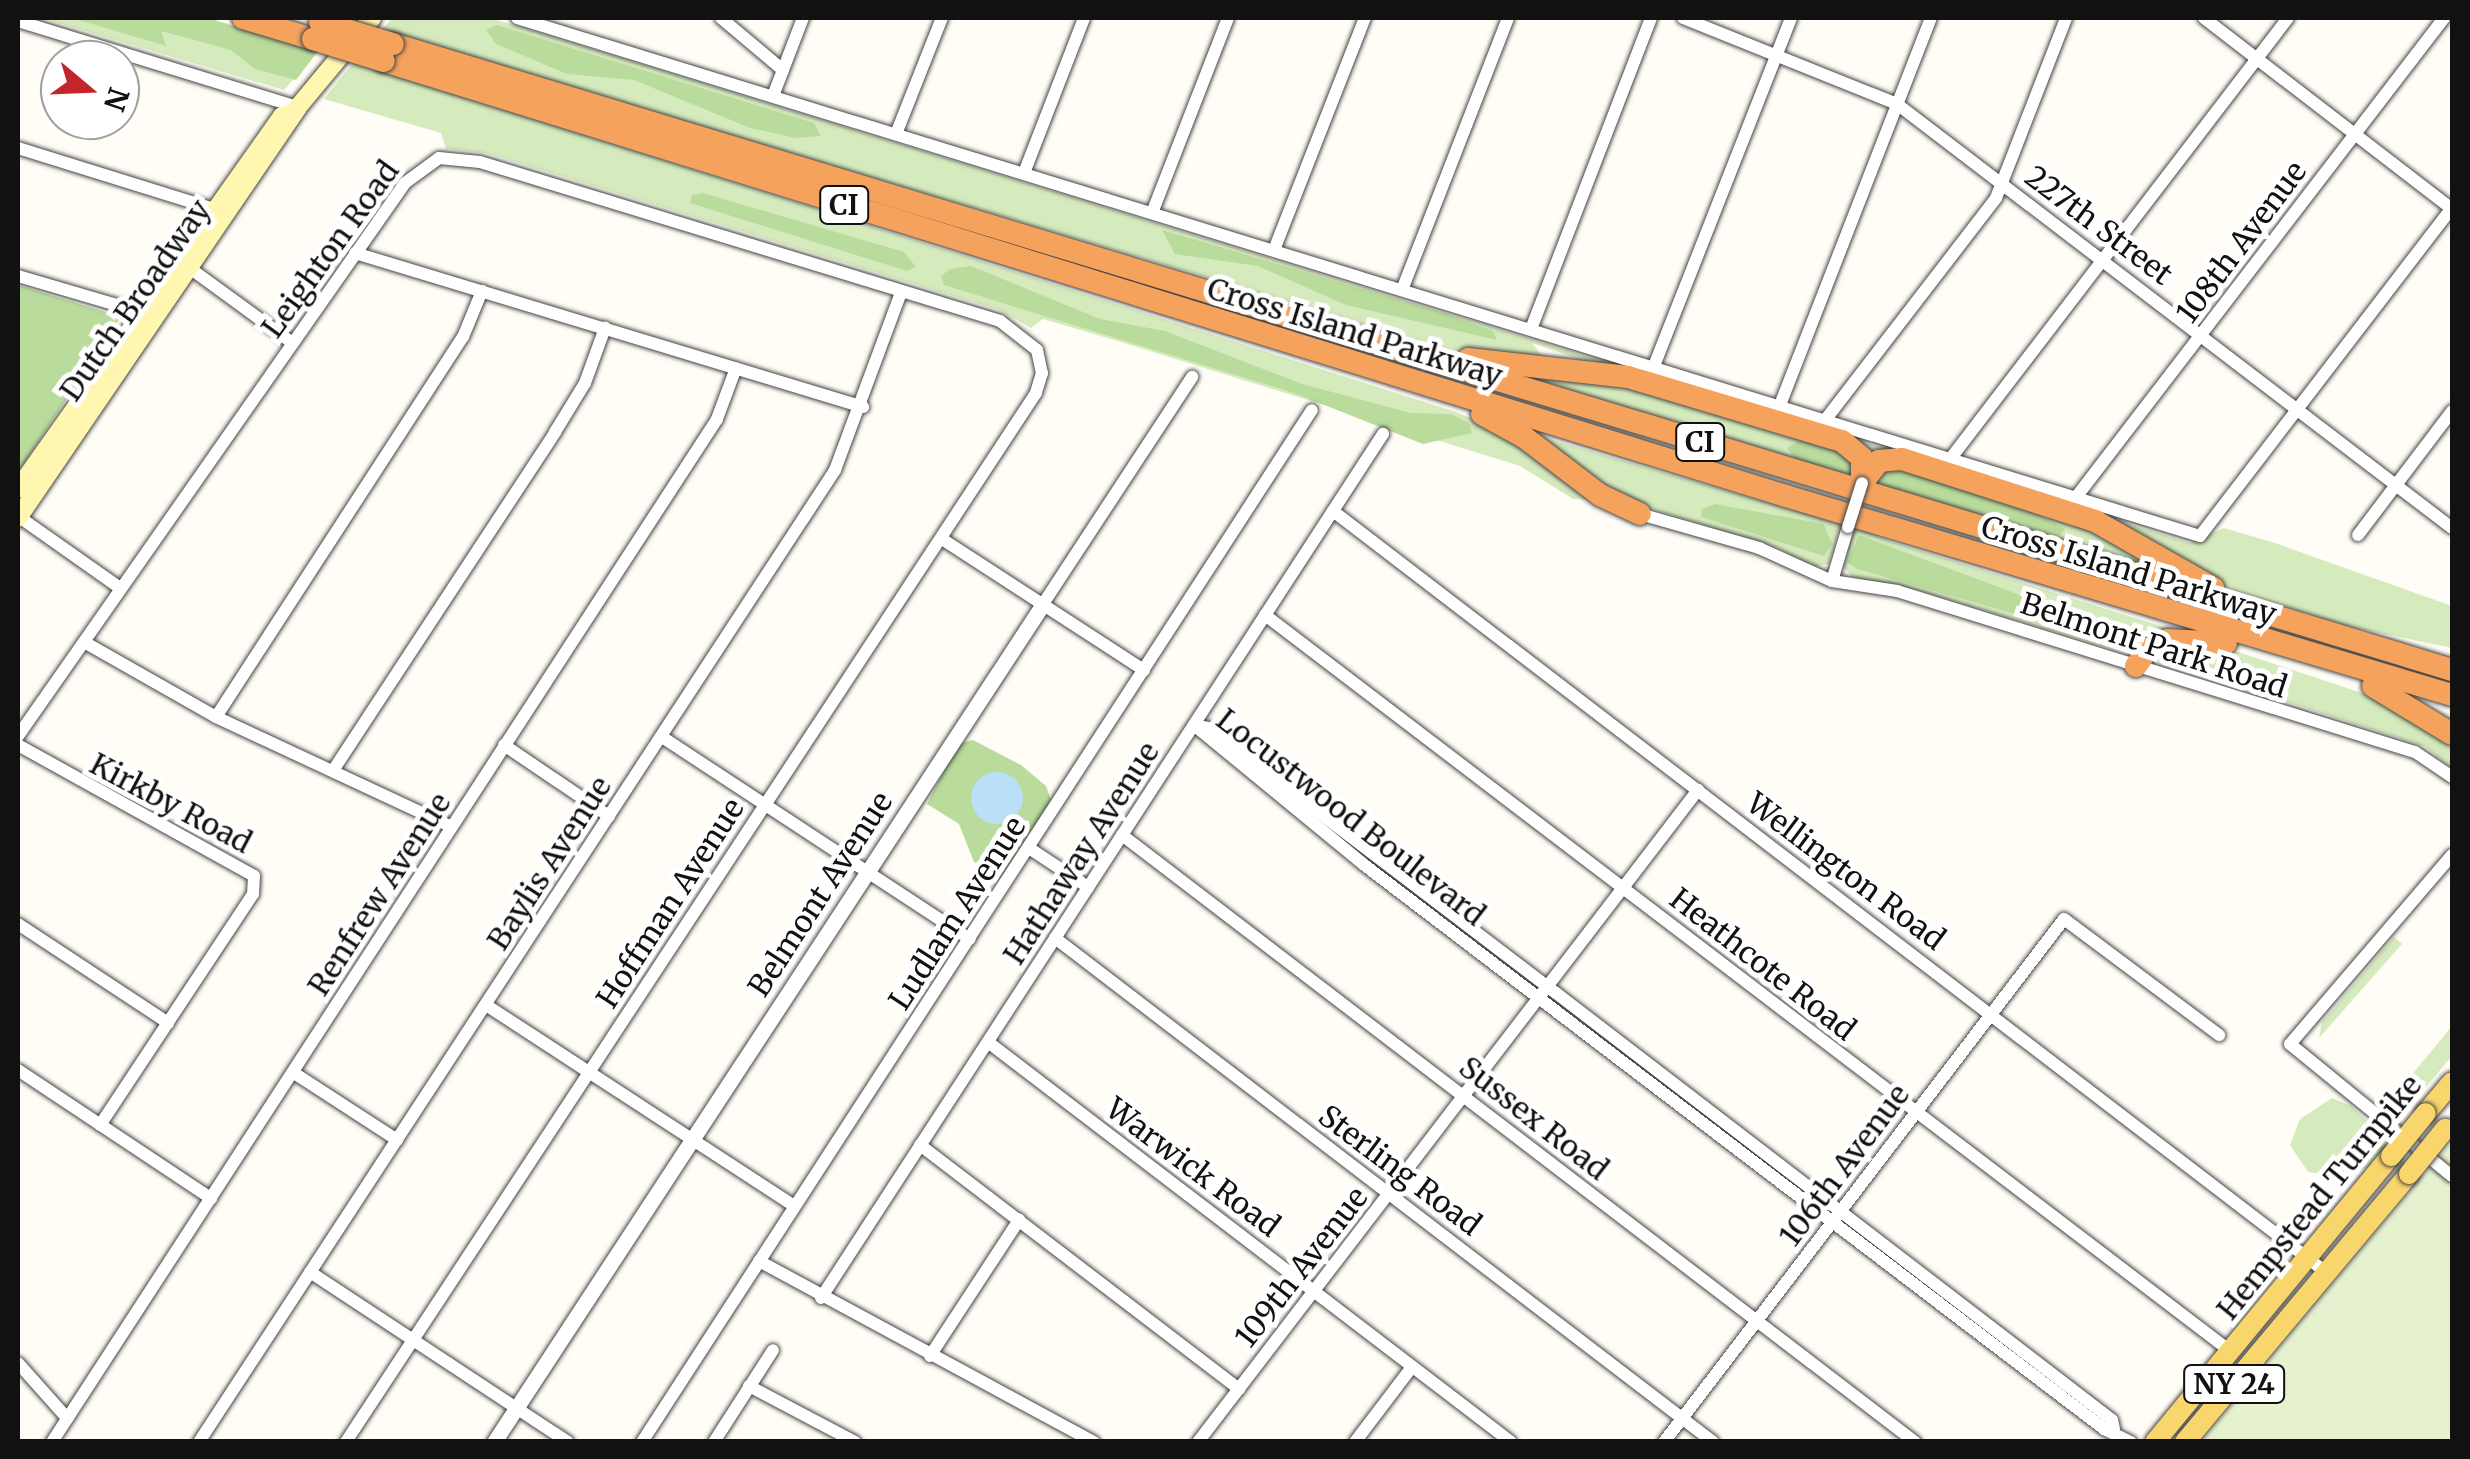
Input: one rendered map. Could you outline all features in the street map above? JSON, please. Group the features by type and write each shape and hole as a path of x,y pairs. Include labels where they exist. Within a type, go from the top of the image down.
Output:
{"highway":[{"name":"Cross Island Parkway","path":"243,18 313,26 1382,372 2302,654 2452,695"},
{"name":"Cross Island Parkway","path":"389,52 1397,349 2452,670"},
{"path":"1397,349 1642,381 1846,443 1862,458 1862,483"},
{"path":"1382,372 1504,424 1600,495 1640,514"},
{"path":"1862,483 1873,464 1895,458 2079,515 2267,616"},
{"path":"2332,636 2452,654"},
{"path":"2136,666 2152,646 2184,638 2302,654 2407,703 2451,734"}],"main road":[{"name":"Dutch Broadway","path":"18,489 148,315 282,116 300,105 372,18"},
{"name":"Dutch Broadway","path":"18,517 148,315"},
{"name":"Hempstead Turnpike","path":"2154,1442 2452,1082"},
{"name":"Hempstead Turnpike","path":"2185,1442 2449,1124"}],"street":[{"name":"Cross Island Parkway","path":"521,18 2200,536 2298,410"},
{"path":"721,18 783,70"},
{"path":"773,96 803,18"},
{"path":"896,134 942,18"},
{"path":"1024,173 1084,18"},
{"path":"1152,213 1228,18"},
{"path":"1274,250 1365,18"},
{"path":"1402,290 1508,18"},
{"path":"1530,330 1650,18"},
{"name":"227th Street","path":"1682,18 1897,104 2452,528"},
{"path":"1654,366 1790,18"},
{"path":"1780,405 1931,18"},
{"path":"1826,419 2002,183 2066,18"},
{"path":"2204,18 2452,209 2298,410"},
{"path":"1951,458 2288,18"},
{"name":"108th Avenue","path":"2077,496 2444,18"},
{"path":"18,21 300,105"},
{"path":"18,148 220,213"},
{"name":"Leighton Road","path":"18,736 355,252 415,172 450,156 1000,321 1038,350 1042,373 1036,393"},
{"path":"355,252 864,406"},
{"path":"184,264 291,342"},
{"path":"18,276 148,315"},
{"path":"216,716 463,338 482,291"},
{"name":"Baylis Avenue","path":"199,1442 836,470 864,406 902,293"},
{"path":"334,769 556,432 585,383 605,328"},
{"name":"Renfrew Avenue","path":"52,1442 717,420 736,368"},
{"name":"Belmont Avenue","path":"494,1442 1192,377"},
{"name":"Hoffman Avenue","path":"346,1442 1036,393"},
{"name":"Ludlam Avenue","path":"642,1442 1312,410"},
{"path":"2358,534 2452,412"},
{"name":"Hathaway Avenue","path":"821,1298 1383,434"},
{"path":"1832,581 1862,483"},
{"name":"Wellington Road","path":"1333,512 1992,1013 2327,1274"},
{"name":"Belmont Park Road","path":"1640,514 1758,548 1832,581 1897,591 2414,752 2452,777"},
{"path":"18,517 120,588"},
{"path":"942,539 1144,670"},
{"name":"Heathcote Road","path":"1266,615 2230,1351"},
{"path":"84,642 216,716 452,827"},
{"name":"Locustwood Boulevard","path":"1194,725 1208,728 1367,858 1994,1336 2112,1420 2114,1428 2130,1442"},
{"path":"662,737 970,939"},
{"path":"504,745 610,816"},
{"name":"Kirkby Road","path":"18,746 254,876 253,894 100,1125"},
{"name":"109th Avenue","path":"1198,1442 1698,790"},
{"name":"Sussex Road","path":"1122,834 1915,1442"},
{"path":"1029,848 1088,887"},
{"path":"2452,856 2290,1044 2452,1176"},
{"name":"106th Avenue","path":"1664,1442 2064,919 2219,1035"},
{"path":"18,924 168,1023"},
{"name":"Sterling Road","path":"1055,938 1714,1442"},
{"path":"486,1005 794,1206"},
{"name":"Warwick Road","path":"988,1042 1510,1441"},
{"path":"18,1070 211,1198"},
{"path":"294,1073 397,1140"},
{"path":"920,1145 1239,1389"},
{"path":"930,1356 1019,1220"},
{"path":"760,1261 821,1298 1094,1442"},
{"path":"310,1272 568,1442"},
{"path":"714,1442 772,1350"},
{"path":"18,1363 67,1418"},
{"path":"1355,1442 1412,1367"},
{"path":"749,1386 854,1442"}],"green space":[{"path":"42,18 207,18 318,51 284,90 140,47 140,40 116,40"},
{"path":"72,18 207,18 318,51 296,80 255,69 231,50 161,31 166,46"},
{"path":"392,18 491,18 2190,543 2224,528 2275,543 2452,606 2452,648 2351,627 2216,584 2123,529 1869,459 1532,343 1544,358 1468,355 381,31"},
{"path":"497,25 814,123 821,136 796,138 750,128 634,80 567,74 496,44 486,30"},
{"path":"354,62 1456,412 1501,431 1593,500 1573,499 1520,466 1121,342 1043,319 1031,328 999,310 486,153 446,149 441,133 324,99"},
{"path":"703,193 904,252 916,267 907,271 690,203 692,195"},
{"path":"1162,230 1446,314 1493,331 1497,340 1346,305 1258,266 1175,254"},
{"path":"971,266 1100,319 1165,331 1302,384 1411,413 1451,414 1469,423 1472,433 1423,444 1294,393 944,285 941,276 950,269"},
{"path":"18,285 121,317 18,472"},
{"path":"1510,375 1584,376 1803,438 1853,480"},
{"path":"1542,437 1840,524 1829,564 1812,567 1776,547 1614,497"},
{"path":"1803,438 1842,450 1851,460 1853,480 1799,464 1787,448"},
{"path":"1891,466 2019,505 2065,529 2058,537 1868,485"},
{"path":"1869,481 2089,527 2154,564 2140,568"},
{"path":"1715,504 1824,524 1832,544 1824,556 1701,517 1702,509"},
{"path":"1855,527 2180,632 2129,654 1924,592 1857,581 1843,567"},
{"path":"1859,535 2039,602 2055,615 2047,623 1857,569 1847,562"},
{"path":"2214,644 2362,693 2428,722 2452,745 2452,768 2424,746 2157,660 2167,647"},
{"path":"973,740 1021,765 1046,786 1051,800 999,881 974,862 959,824 927,804 958,744"},
{"path":"2394,937 2402,944 2319,1038 2322,1022"},
{"path":"2452,1026 2452,1056 2404,1113 2396,1107 2401,1088"},
{"path":"2332,1098 2351,1106 2388,1141 2369,1166 2346,1178 2308,1172 2290,1145 2300,1119"},
{"path":"2452,1142 2452,1441 2201,1442 2206,1436"}],"water":[{"path":"997,772 1015,780 1023,798 1015,816 997,824 979,816 971,798 979,780"}]}
